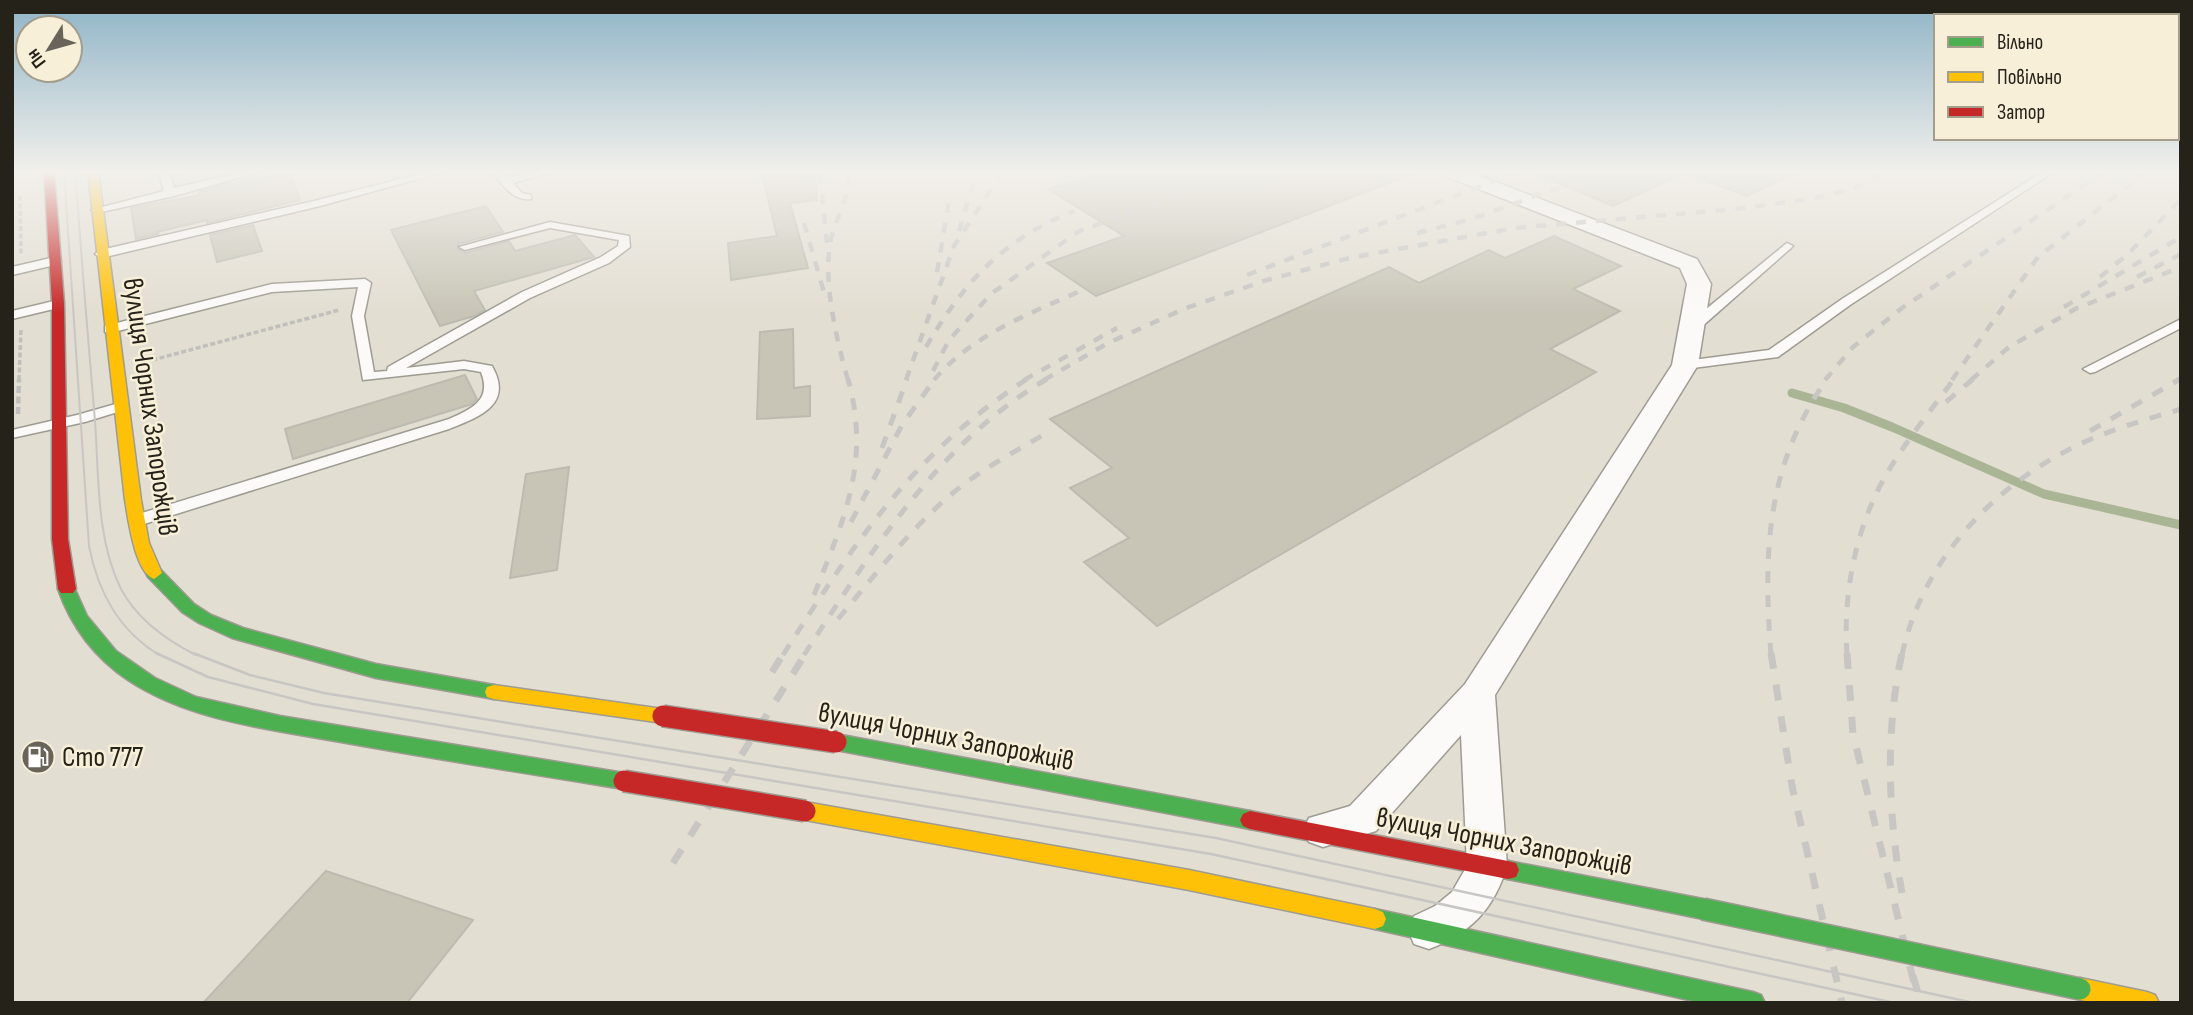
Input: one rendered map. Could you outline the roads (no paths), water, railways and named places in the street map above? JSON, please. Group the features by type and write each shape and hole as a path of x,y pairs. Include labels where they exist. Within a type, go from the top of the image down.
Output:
{"main road":[{"path":"52,218 58,304 56,424 63,568 68,593 77,615 91,635 124,668 147,683 174,695 269,722 805,811 1189,880 1429,930 1753,1003"},
{"name":"вулиця Чорних Запорожців","path":"98,218 119,407 138,520 149,565 160,582 195,613 219,625 313,656 381,671 836,742 1315,832 1703,909 2147,1003"}],"street":[{"path":"1315,832 1362,819 1477,694 1685,365 1694,326 1699,284 1689,264 1573,218"},
{"path":"1429,930 1449,921 1465,908 1483,881 1487,866 1477,694"}],"lane":[{"path":"101,254 254,218"},
{"path":"1685,365 1773,354 1846,302 1975,218"},
{"path":"385,375 526,295 605,260 624,247 625,238 550,225 465,247"},
{"path":"1694,326 1787,246"},
{"path":"12,271 55,261"},
{"path":"110,329 272,288 365,282 358,316 368,377 464,365 487,369 493,380 494,392 488,403 475,413 444,426 138,520"},
{"path":"12,315 58,304"},
{"path":"2090,369 2181,323"},
{"path":"12,434 119,407"}],"waterway":[{"path":"1792,393 1844,408 1892,427 2044,494 2181,525"}],"tram line":[{"path":"67,218 89,546 98,579 112,608 132,634 157,653"},
{"path":"79,218 100,507 107,549 121,589 135,610 163,635 196,655"},
{"path":"157,653 208,677 313,704 1211,854 1895,1003"},
{"path":"193,653 250,675 324,693 1216,838 1974,1003"}],"railway":[{"path":"825,218 827,243"},
{"path":"838,218 831,239 828,273 835,329 848,380"},
{"path":"937,272 946,218"},
{"path":"959,231 963,218"},
{"path":"906,380 954,246 972,218"},
{"path":"926,347 955,302 988,265 1026,235 1057,218"},
{"path":"933,371 949,340 991,294 1079,231 1115,218"},
{"path":"1247,275 1396,218"},
{"path":"1417,233 1474,218"},
{"path":"1044,380 1108,343 1186,308 1267,280 1349,258 1514,228 1627,218"},
{"path":"1825,380 1853,347 1902,308 2035,218"},
{"path":"1952,380 2038,257 2087,218"},
{"path":"2100,277 2129,253 2162,218"},
{"path":"804,223 825,296"},
{"path":"2064,307 2181,237"},
{"path":"2137,277 2181,254"},
{"path":"1971,380 2009,347 2075,309 2181,267"},
{"path":"935,379 965,351 1000,328 1078,292"},
{"path":"1024,380 1117,328"},
{"path":"2177,380 2181,378"},
{"path":"814,595 851,490 857,437 848,379"},
{"path":"882,448 907,379"},
{"path":"851,522 902,425 935,379"},
{"path":"783,655 835,575 918,469 986,408 1027,379"},
{"path":"804,655 882,539 940,467 973,434 1008,405 1047,379"},
{"path":"1771,655 1768,581 1773,511 1791,444 1827,379"},
{"path":"1847,655 1849,589 1864,524 1881,484 1897,457 1954,379"},
{"path":"1946,402 1973,379"},
{"path":"2090,431 2180,379"},
{"path":"1902,655 1912,621 1943,559 1988,506 2044,464 2074,447 2113,430 2181,409"},
{"path":"838,619 893,553 938,506 998,461 1045,434"},
{"path":"772,672 784,653"},
{"path":"673,863 806,653"},
{"path":"1771,653 1792,786 1842,1003"},
{"path":"1847,653 1853,734 1914,983"},
{"path":"1902,653 1893,712 1890,773 1902,893"},
{"path":"1913,976 1921,1003"}],"place":[{"name":"Сто 777","path":"38,757"}]}
